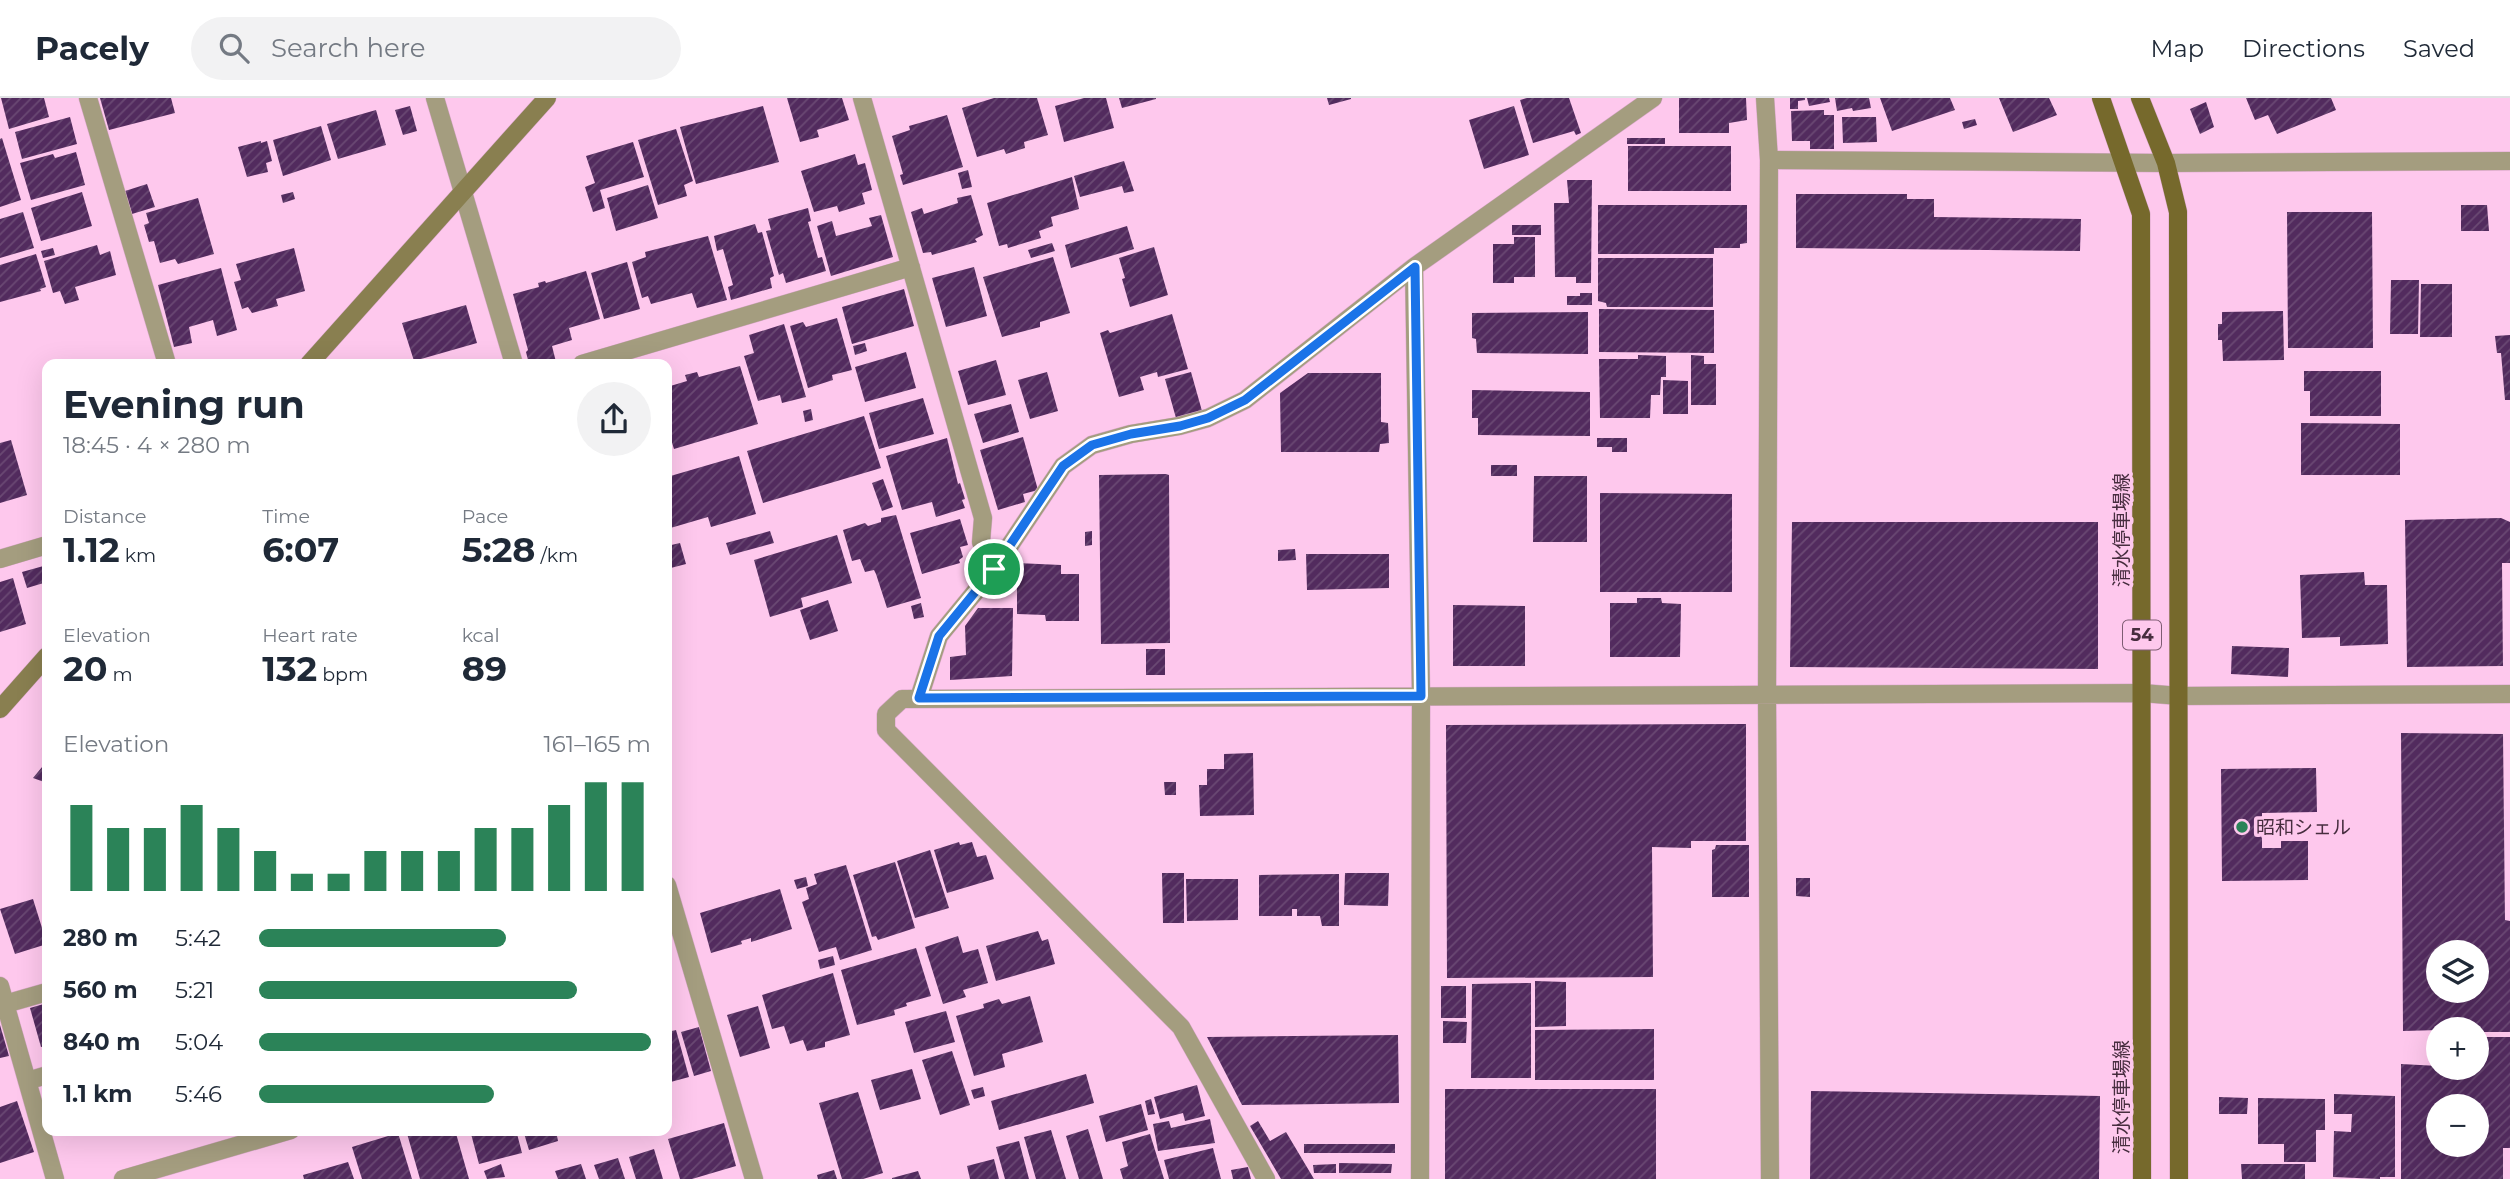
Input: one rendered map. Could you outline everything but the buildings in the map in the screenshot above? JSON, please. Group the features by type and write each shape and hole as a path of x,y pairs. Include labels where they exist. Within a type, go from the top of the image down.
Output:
{"main road":[{"name":"清水停車場線","path":"2101,98 2141,214 2142,1179"},
{"name":"54","path":"2140,98 2166,163 2178,212 2179,1179"}],"street":[{"path":"88,98 166,359"},
{"path":"435,98 513,359"},
{"path":"313,359 547,98"},
{"path":"862,98 982,519 981,542 994,569"},
{"path":"919,698 939,636 994,569 1063,466 1092,445 1208,418 1245,400 1415,267 1653,98"},
{"path":"1765,98 1769,160 1767,696 1770,1179"},
{"path":"1769,160 2166,163 2510,161"},
{"path":"599,359 911,267"},
{"path":"1415,267 1421,696 1420,1179"},
{"path":"0,559 42,546"},
{"path":"0,709 42,662"},
{"path":"1266,1179 1181,1027 886,730 886,714 902,699 2142,693 2180,696 2510,694"},
{"path":"672,906 754,1179"},
{"path":"0,986 42,1134"},
{"path":"5,1004 42,993"},
{"path":"27,1081 42,1076"},
{"path":"43,1136 55,1179"},
{"path":"123,1179 270,1136"}],"place":[{"name":"昭和シェル","path":"2242,827"}],"route":[{"path":"1415,267 1421,696 919,698 939,636 994,569 1063,466 1092,445 1208,418 1245,400 1415,267"}]}
